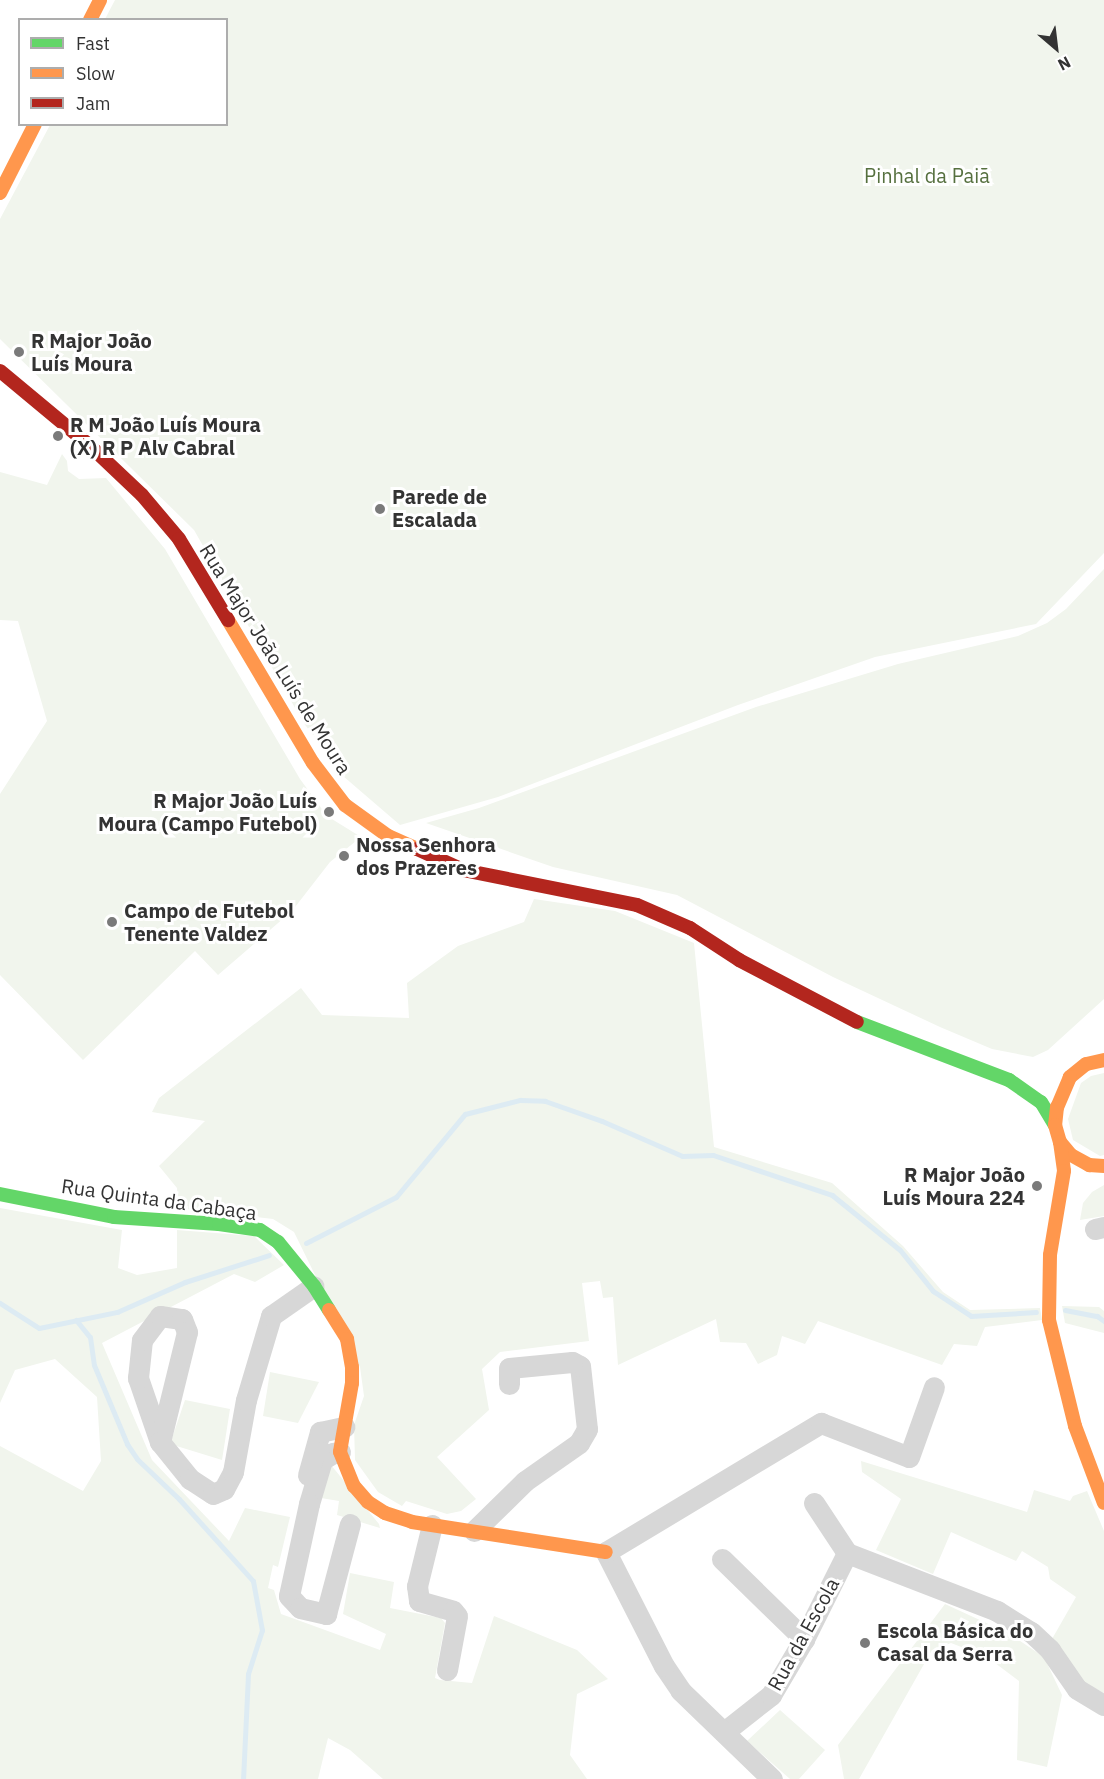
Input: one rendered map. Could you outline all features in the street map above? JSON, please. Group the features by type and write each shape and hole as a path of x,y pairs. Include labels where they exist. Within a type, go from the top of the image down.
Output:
{"street":[{"path":"91,18 100,0"},
{"path":"0,193 34,126"},
{"name":"Rua Major João Luís de Moura","path":"0,359 14,380"},
{"name":"Rua Major João Luís de Moura","path":"0,371 14,380 142,495 179,539 313,763 345,805 366,822 388,836 463,870 637,905 690,928 739,960 842,1016 1009,1080 1041,1102 1055,1125"},
{"path":"1055,1078 1093,1062"},
{"path":"1093,1062 1065,1085 1057,1107 1055,1125 1064,1171 1048,1280 1049,1320 1074,1426 1104,1503"},
{"name":"Rua Major João Luís de Moura","path":"1009,1080 1033,1080"},
{"path":"1059,1142 1071,1155 1100,1166"},
{"path":"1085,1176 1100,1166"},
{"name":"Rua Quinta da Cabaça","path":"0,1194 114,1217 219,1224 260,1230 278,1242 314,1286 347,1339 352,1383 340,1452"},
{"path":"1054,1240 1074,1194"},
{"path":"160,1442 187,1332 182,1319 160,1316 142,1340 138,1378 160,1442 190,1479 213,1494 224,1489 233,1472 246,1400 271,1316 314,1286"},
{"path":"474,1531 525,1481 579,1443 587,1430 580,1366 572,1362 509,1368 508,1384"},
{"path":"350,1524 326,1614 300,1608 289,1596 307,1514 322,1460 333,1453 340,1452 354,1486 368,1502 386,1513 432,1525 606,1552 821,1423 909,1457 934,1387"},
{"path":"307,1514 308,1466 320,1432 344,1427"},
{"path":"814,1503 847,1553 997,1611 1030,1632 1050,1650 1077,1689 1104,1705"},
{"path":"432,1525 417,1586 420,1601 453,1611 457,1616 447,1670"},
{"path":"606,1552 664,1666 681,1691 772,1779"},
{"name":"Rua da Escola","path":"724,1732 771,1695 804,1639 847,1553"},
{"path":"722,1559 804,1639"}],"green space":[{"name":"Pinhal da Paiã","path":"115,0 1104,0 1104,553 1036,624 875,657 738,705 498,797 400,825 343,776 303,722 194,530 0,339 0,219 49,126 228,126 228,18 106,18"},
{"path":"62,454 67,461 68,471 79,479 106,478 165,549 300,779 327,816 361,837 330,862 292,911 218,975 195,951 83,1060 0,975 0,794 47,721 18,621 0,620 0,472 47,485"},
{"path":"1104,569 1104,999 1048,1050 1033,1057 992,1049 940,1027 833,977 677,895 553,867 426,823 479,808 756,707 898,664 1018,636 1047,623 1066,609"},
{"path":"534,899 615,911 694,943 714,1147 832,1183 903,1246 943,1292 970,1310 1040,1308 1042,1320 985,1327 977,1346 954,1344 942,1365 818,1321 805,1344 782,1336 777,1355 758,1364 746,1343 720,1342 716,1319 618,1365 613,1297 603,1298 600,1281 582,1283 589,1341 500,1352 482,1369 489,1410 437,1457 476,1499 461,1511 447,1514 406,1501 402,1506 378,1492 355,1460 354,1425 364,1396 360,1367 294,1232 273,1219 178,1208 177,1188 159,1166 205,1121 152,1112 159,1098 301,988 322,1015 409,1018 407,983 458,946 524,922"},
{"path":"1104,1073 1104,1155 1100,1156 1073,1140 1068,1119 1081,1083 1091,1076"},
{"path":"1104,1185 1104,1216 1080,1220 1083,1203 1092,1192"},
{"path":"0,1208 122,1230 118,1268 137,1275 177,1268 177,1230 254,1236 284,1265 255,1282 234,1274 102,1343 152,1460 229,1541 245,1508 290,1517 278,1567 273,1565 268,1588 274,1590 281,1614 380,1650 386,1634 343,1614 350,1573 394,1582 390,1608 441,1618 445,1623 435,1678 440,1680 472,1683 494,1616 577,1650 608,1679 577,1694 570,1755 587,1779 383,1779 350,1750 328,1738 318,1779 0,1779 0,1446 83,1491 101,1461 97,1397 55,1359 15,1370 0,1403"},
{"path":"1062,1306 1099,1307 1104,1311 1104,1333 1065,1323"},
{"path":"270,1372 319,1382 298,1423 263,1416"},
{"path":"185,1400 230,1409 222,1460 170,1444"},
{"path":"861,1461 1027,1512 1034,1490 1070,1501 1073,1496 1087,1491 1104,1531 1104,1693 1084,1683 1052,1639 1076,1597 1050,1579 1048,1567 1022,1551 1016,1561 951,1532 933,1574 876,1550 901,1499 862,1472"},
{"path":"331,1465 380,1528 337,1515 339,1501 321,1498"},
{"path":"945,1604 1008,1633 1044,1657 1062,1695 1047,1767 1017,1760 1019,1681 987,1657 951,1643 932,1650 859,1779 844,1779 838,1745"},
{"path":"780,1710 825,1750 799,1779 790,1779 747,1741"}],"waterway":[{"path":"306,1243 396,1197 465,1114 520,1100 545,1101 602,1121 682,1156 713,1155 832,1195 900,1250 933,1291 971,1316 1036,1312"},
{"path":"0,1303 39,1328 117,1312 185,1282 269,1255"},
{"path":"1065,1310 1097,1316 1104,1321"},
{"path":"76,1320 90,1337 94,1365 127,1444 137,1459 179,1499 253,1581 262,1630 248,1674 243,1779"}],"traffic: fast":[{"path":"857,1022 1009,1080 1041,1102 1055,1125"},
{"path":"0,1194 114,1217 219,1224 260,1230 278,1242 314,1286 329,1310"}],"traffic: slow":[{"path":"91,18 100,0"},
{"path":"0,193 34,126"},
{"path":"228,620 313,763 345,805 388,836 417,849"},
{"path":"1104,1060 1086,1064 1070,1077 1057,1107 1055,1125 1060,1142 1071,1155 1089,1165 1104,1166"},
{"path":"1060,1142 1064,1171 1050,1255 1049,1320 1075,1426 1104,1503"},
{"path":"329,1310 347,1339 352,1367 352,1383 340,1452 354,1486 368,1502 385,1513 412,1522 606,1552"}],"traffic: jam":[{"path":"0,371 88,444 142,495 179,539 228,620"},
{"path":"417,849 463,870 637,905 690,928 739,960 857,1022"}],"place":[{"name":"R Major João Luís Moura","path":"19,352"},
{"name":"R M João Luís Moura (X) R P Alv Cabral","path":"58,436"},
{"name":"Parede de Escalada","path":"380,509"},
{"name":"R Major João Luís Moura (Campo Futebol)","path":"329,812"},
{"name":"Nossa Senhora dos Prazeres","path":"344,856"},
{"name":"Campo de Futebol Tenente Valdez","path":"112,922"},
{"name":"R Major João Luís Moura 224","path":"1037,1186"},
{"name":"Escola Básica do Casal da Serra","path":"865,1643"}]}
